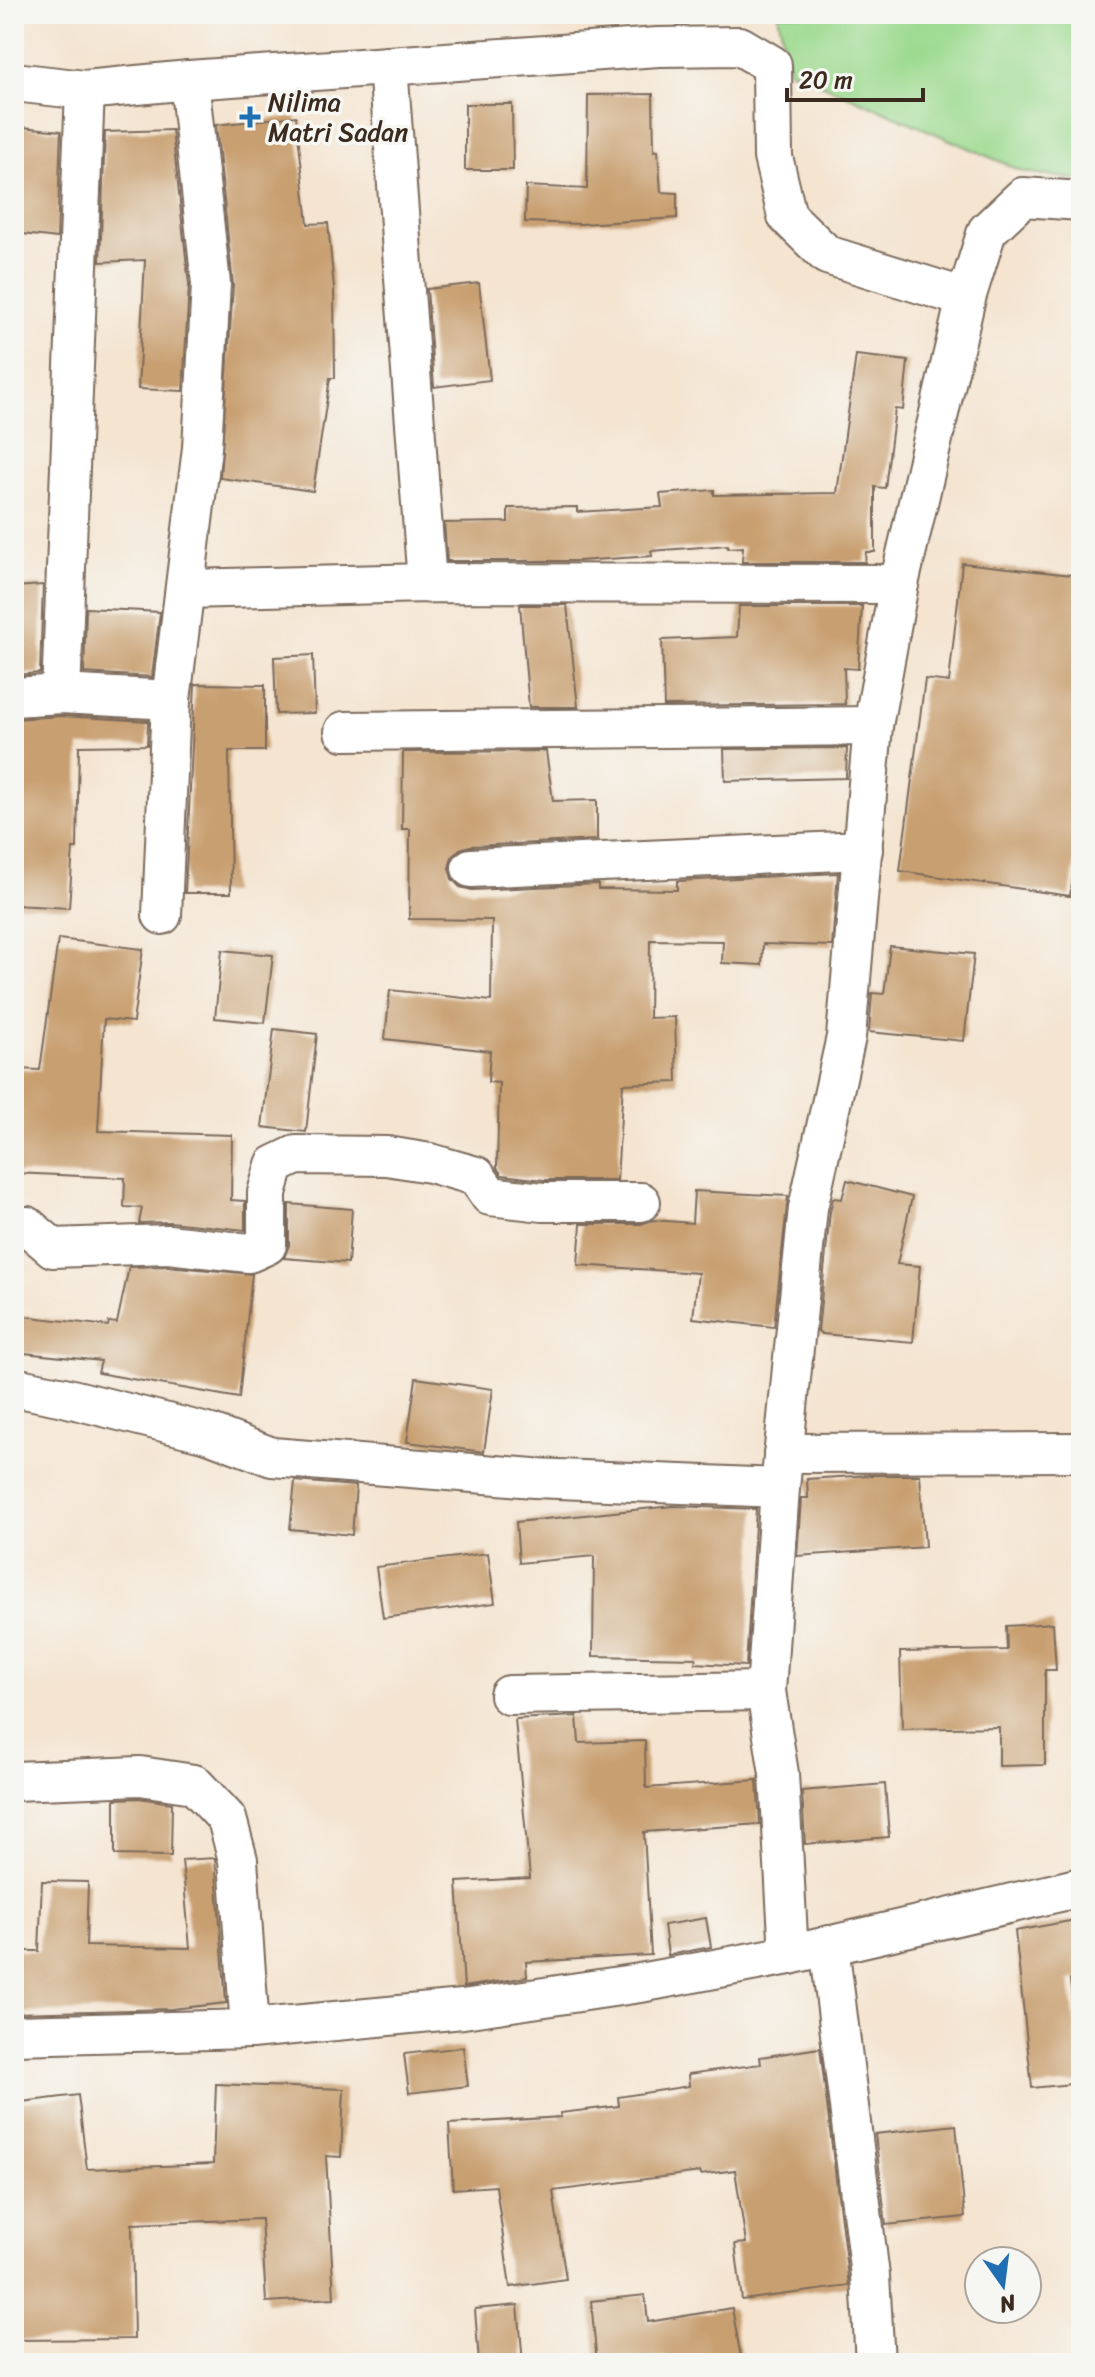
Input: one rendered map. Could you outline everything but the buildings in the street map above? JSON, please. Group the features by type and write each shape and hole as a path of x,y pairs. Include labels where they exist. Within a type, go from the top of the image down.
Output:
{"street":[{"path":"14,82 85,90 658,47 740,46 772,65 773,157 787,216 827,255 966,298"},
{"path":"388,66 427,583"},
{"path":"162,915 171,700 202,448 211,284 189,80"},
{"path":"61,694 85,90"},
{"path":"789,1955 779,1774 766,1691 781,1470 808,1208 846,1037 873,726 899,584 966,298 987,231 1023,197 1081,201"},
{"path":"186,589 427,583 899,584"},
{"path":"14,697 61,694 171,700"},
{"path":"344,731 873,726"},
{"path":"471,868 863,850"},
{"path":"14,1226 27,1226 53,1248 168,1244 249,1253 267,1245 267,1193 275,1165 296,1155 387,1156 430,1163 476,1176 490,1196 543,1202 641,1202"},
{"path":"14,1387 211,1434 272,1457 534,1478 781,1470 1081,1452"},
{"path":"509,1695 766,1691"},
{"path":"14,1781 140,1776 194,1784 227,1819 238,1860 250,2029"},
{"path":"14,2035 250,2029 463,2009 640,1983 789,1955 1081,1887"},
{"path":"829,1945 870,2276 875,2363"}],"green space":[{"path":"778,14 1081,14 1081,180 1024,172 789,70"}],"place":[{"name":"Nilima Matri Sadan","path":"250,117"}]}
